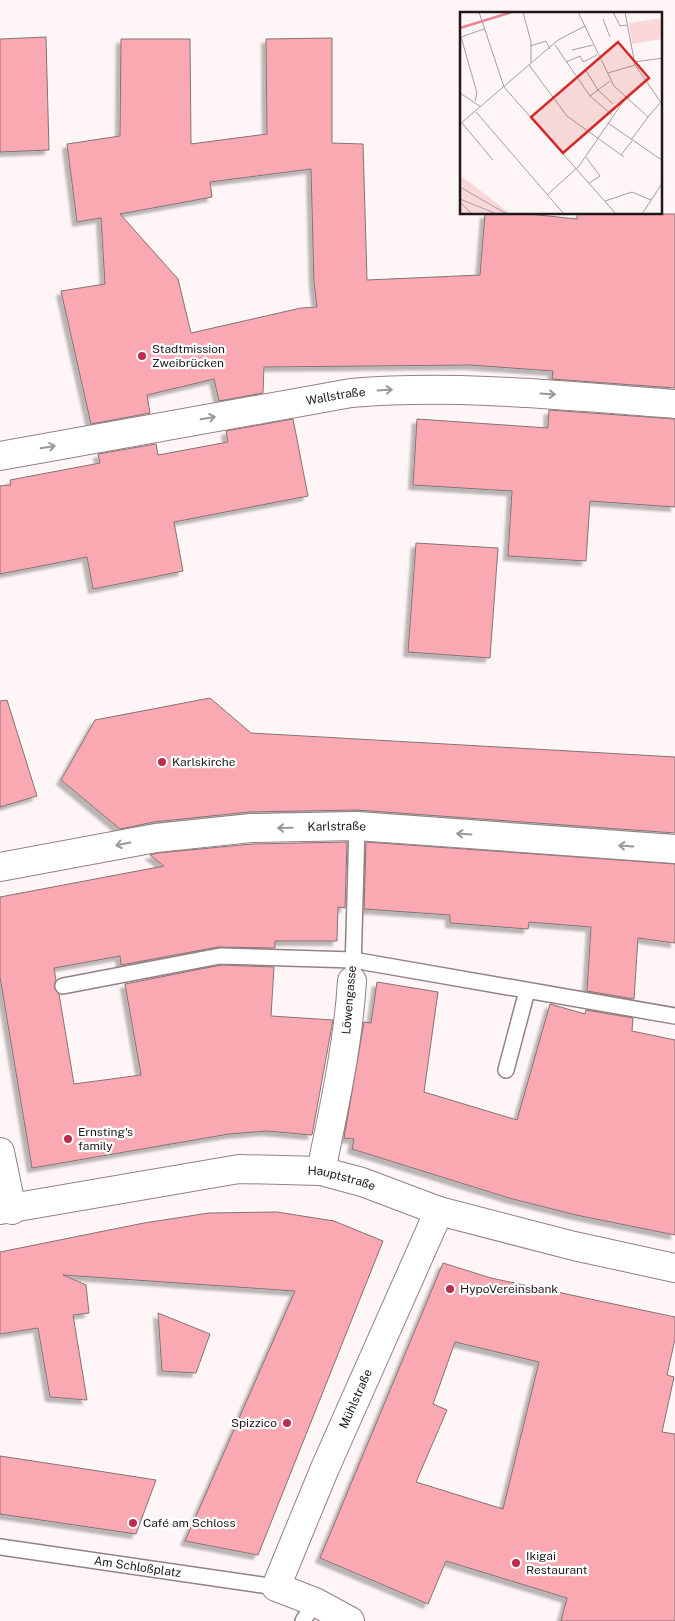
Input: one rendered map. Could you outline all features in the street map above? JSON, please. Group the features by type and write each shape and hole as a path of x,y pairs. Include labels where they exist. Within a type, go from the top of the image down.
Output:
{"street":[{"name":"Wallstraße","path":"0,456 351,392 395,389 489,390 675,404"},
{"name":"Karlstraße","path":"0,867 156,838 251,828 357,826 675,849"},
{"name":"Löwengasse","path":"322,1170 344,1050 352,971"},
{"path":"0,1152 6,1210"},
{"name":"Hauptstraße","path":"6,1210 239,1169 322,1170 362,1182 439,1212 574,1246 675,1268"},
{"name":"Mühlstraße","path":"276,1586 325,1468 439,1212"},
{"path":"276,1586 309,1612 350,1621"}],"lane":[{"name":"Löwengasse","path":"352,971 357,826"},
{"path":"63,986 220,956 527,991 675,1016"},
{"path":"506,1070 527,991"},
{"name":"Am Schloßplatz","path":"0,1547 276,1586"}],"building":[{"path":"46,37 49,150 0,152 0,39"},
{"path":"332,38 332,143 363,144 367,280 480,275 485,215 539,215 577,219 577,215 675,214 675,388 552,379 553,371 470,365 264,367 263,393 219,401 214,379 147,395 150,413 91,424 61,291 105,284 101,218 77,222 67,144 120,136 121,39 190,39 191,144 267,134 266,39","holes":["311,169 314,283 317,307 301,308 191,333 178,279 120,214 212,197 210,182"]},
{"path":"549,410 675,419 675,507 590,501 586,561 508,556 512,491 413,485 417,419 548,428"},
{"path":"293,419 308,496 174,522 183,571 93,589 87,557 0,574 0,486 11,485 10,480 100,463 98,454 156,444 158,455 228,442 226,431"},
{"path":"416,543 498,548 490,658 408,652"},
{"path":"210,698 251,733 675,757 675,833 357,810 249,812 154,822 120,829 61,780 95,720"},
{"path":"7,700 37,796 0,807 0,701"},
{"path":"347,842 345,908 338,907 337,941 275,941 275,948 218,947 121,965 120,956 54,968 56,980 54,987 59,994 74,1084 141,1075 125,984 221,965 274,967 271,1016 333,1020 312,1135 267,1131 229,1134 32,1168 0,977 0,897 164,866 150,855 158,853 252,844"},
{"path":"366,842 675,864 675,943 638,938 634,999 587,991 591,927 529,922 528,929 450,923 450,915 364,909"},
{"path":"377,982 438,992 424,1092 517,1120 550,1004 585,1014 586,1010 633,1018 632,1031 675,1040 675,1235 576,1215 509,1198 352,1149 354,1139 344,1138 364,1022 371,1023"},
{"path":"277,1212 334,1221 383,1241 258,1555 185,1541 295,1291 63,1275 86,1285 89,1313 73,1315 87,1400 50,1397 38,1328 0,1334 0,1252 144,1223 209,1213"},
{"path":"443,1263 491,1278 675,1317 675,1339 667,1375 674,1377 662,1432 675,1434 675,1621 561,1621 567,1598 446,1561 428,1604 320,1558","holes":["455,1342 539,1362 503,1509 416,1482 447,1410 433,1404"]},
{"path":"158,1313 210,1334 196,1373 162,1371"},
{"path":"0,1456 156,1480 136,1534 0,1514"}],"place":[{"name":"Stadtmission Zweibrücken","path":"142,356"},
{"name":"Karlskirche","path":"162,762"},
{"name":"Ernsting's family","path":"68,1139"},
{"name":"HypoVereinsbank","path":"450,1289"},
{"name":"Spizzico","path":"287,1423"},
{"name":"Café am Schloss","path":"133,1523"},
{"name":"Ikigai Restaurant","path":"516,1563"}]}
